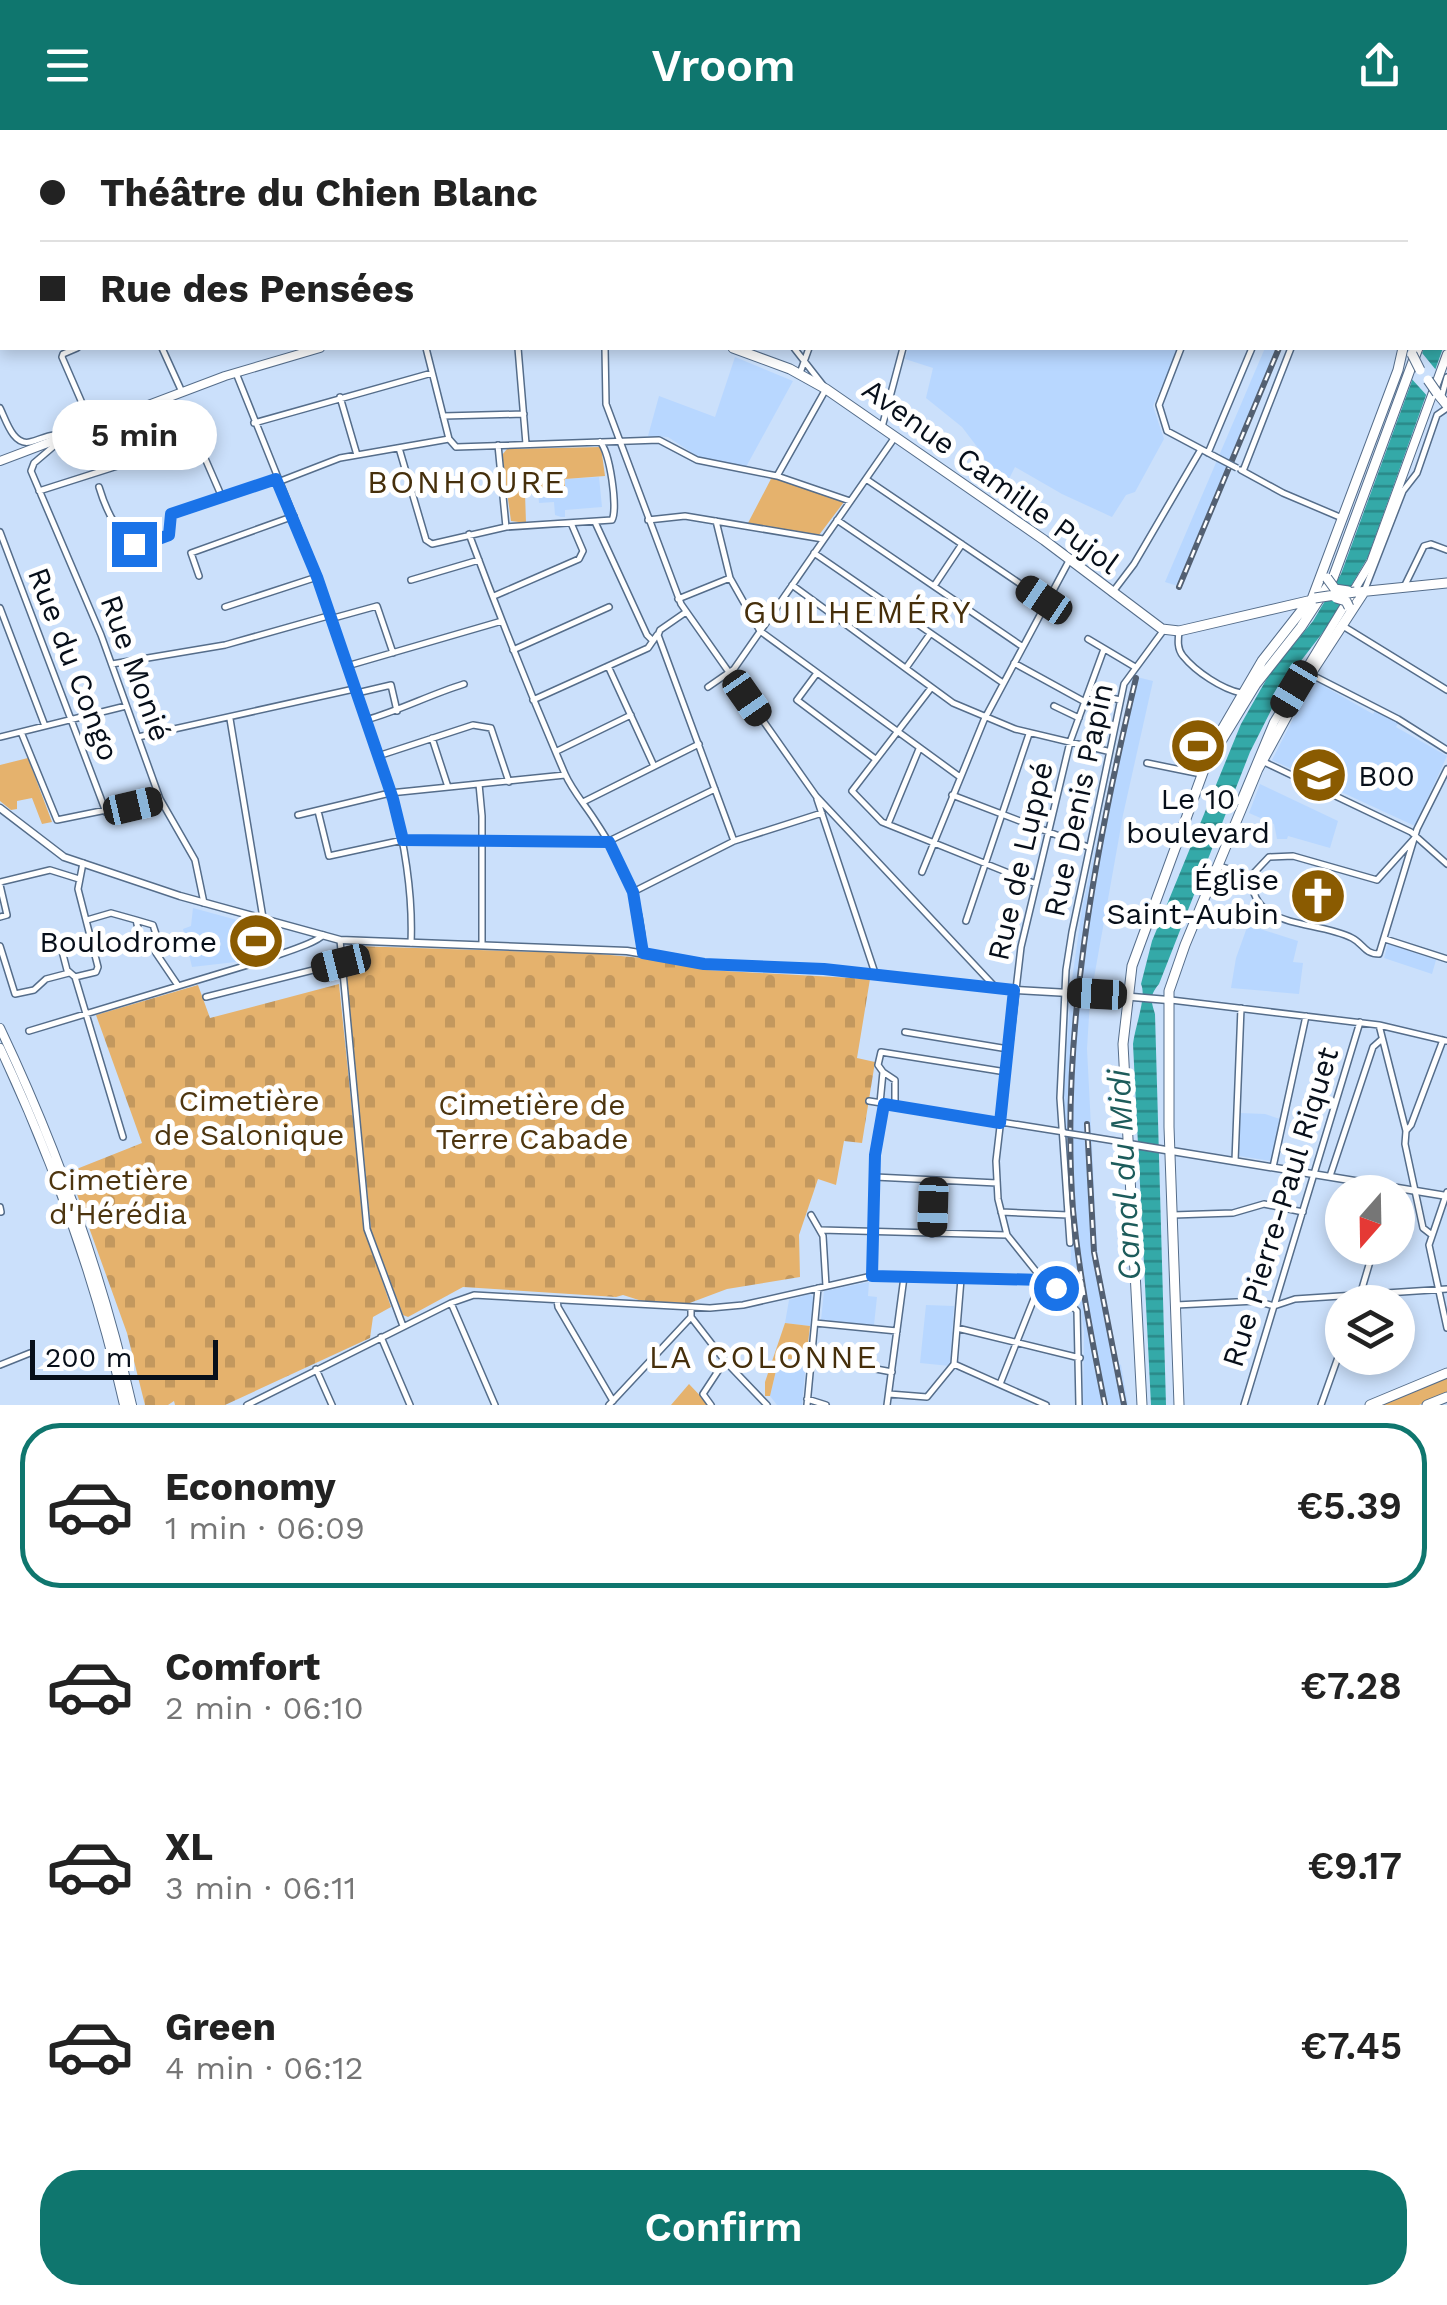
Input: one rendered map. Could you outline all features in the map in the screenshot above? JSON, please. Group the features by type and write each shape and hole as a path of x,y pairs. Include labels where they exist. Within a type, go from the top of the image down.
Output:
{"main road":[{"path":"0,461 45,449 58,440 182,392 313,350"},
{"name":"Avenue Camille Pujol","path":"738,350 800,374 826,389 1163,630"},
{"path":"1328,596 1328,576 1342,518 1409,350"},
{"path":"1205,773 1256,684 1328,576 1409,350"},
{"path":"1410,350 1443,401"},
{"path":"1180,1405 1163,1000 1274,722 1371,562 1447,354"},
{"path":"1402,369 1420,370"},
{"path":"1328,576 1335,588 1360,592"},
{"path":"1163,630 1178,631 1328,596 1447,583"},
{"path":"1232,830 1262,761 1360,592"},
{"path":"1328,596 1344,600 1350,609"},
{"path":"1262,661 1313,601"},
{"path":"1142,1405 1123,1044 1138,942 1213,745 1285,622 1278,608"},
{"path":"0,1028 42,1120 83,1226 132,1405"},
{"path":"0,1048 73,1223 124,1405"},
{"path":"1370,1405 1447,1373"},
{"path":"1427,1405 1447,1396"}],"street":[{"path":"73,350 62,358 92,426"},
{"path":"163,350 182,392"},
{"path":"426,350 449,439 456,447 619,440 665,442 696,460 777,476 850,502"},
{"path":"518,350 526,444"},
{"path":"605,350 604,398 678,599 824,811 875,975"},
{"path":"777,476 826,389 796,350"},
{"path":"800,374 809,350"},
{"path":"882,428 902,350"},
{"path":"1180,350 1160,405 1167,431 1342,518"},
{"path":"1112,593 1207,453 1251,350"},
{"path":"1240,469 1290,350"},
{"path":"236,373 317,577 390,793 403,840 411,901 411,944"},
{"path":"254,423 432,373"},
{"path":"1360,592 1404,491 1417,473 1443,401 1445,377 1428,380"},
{"path":"340,397 357,455"},
{"path":"142,407 158,453"},
{"path":"0,408 21,442 50,434 58,440"},
{"path":"443,416 524,414"},
{"path":"708,688 730,674 896,438"},
{"path":"97,480 108,510 130,542 137,545 169,535 171,514 222,496 332,460 449,439"},
{"path":"399,448 427,542 506,527 612,520 616,514 607,450 600,442"},
{"path":"498,445 506,527"},
{"path":"45,449 31,468 39,491 97,480 180,446 204,456 222,496"},
{"path":"866,479 1048,602"},
{"name":"Rue Monié","path":"39,491 112,664 160,799 195,860 204,903"},
{"path":"199,576 191,553 294,516"},
{"path":"648,520 677,516 823,540"},
{"path":"837,520 1022,647"},
{"path":"494,596 579,559 583,551 570,522"},
{"path":"594,522 647,635 656,638 734,841"},
{"path":"716,522 730,578 760,631 960,777"},
{"name":"Rue du Congo","path":"0,532 106,812"},
{"path":"469,534 565,775 609,842 633,892 643,953"},
{"path":"934,586 962,544"},
{"path":"1404,587 1424,546 1431,544 1447,550"},
{"path":"814,553 1004,683"},
{"path":"411,580 479,560"},
{"path":"922,872 985,717 1070,560"},
{"path":"224,607 317,577"},
{"path":"678,599 730,578"},
{"path":"792,585 953,703 1030,733 1109,751"},
{"path":"112,664 225,644 376,606 393,653"},
{"path":"513,650 609,607"},
{"path":"0,608 45,726"},
{"path":"533,700 648,648 660,630 686,612"},
{"path":"347,666 502,621"},
{"path":"1340,625 1447,690"},
{"name":"Rue Denis Papin","path":"1070,1243 1063,1132 1072,932 1126,678 1163,630"},
{"path":"1178,631 1179,650 1184,658 1224,688 1242,693"},
{"path":"905,669 930,634"},
{"path":"1088,640 1135,667"},
{"name":"Rue de Luppé","path":"1007,1235 997,1183 1014,990 1070,742 1104,649"},
{"path":"1014,663 1085,702"},
{"path":"608,666 654,766"},
{"path":"817,674 797,700 874,758"},
{"path":"1310,674 1447,750"},
{"path":"366,720 411,707 418,698 464,684"},
{"path":"138,737 390,685 397,711"},
{"path":"931,688 852,791 877,818 888,824 1036,884"},
{"path":"1089,693 1120,700"},
{"path":"0,737 126,706"},
{"path":"1054,706 1079,718"},
{"path":"556,751 630,715"},
{"path":"230,719 263,918"},
{"path":"378,756 473,725 490,726 509,782"},
{"path":"21,732 53,817 62,821 160,799"},
{"path":"966,920 1030,733"},
{"path":"432,738 448,787"},
{"path":"582,802 699,744"},
{"path":"888,824 920,748"},
{"path":"1262,761 1414,837 1447,864"},
{"path":"1147,763 1205,773"},
{"path":"1414,837 1377,880 1280,854 1264,860 1251,876 1254,900 1266,912 1352,938 1367,953 1379,954 1414,837 1447,769"},
{"path":"298,815 390,793 565,775"},
{"path":"479,784 482,944"},
{"path":"318,811 329,856 403,840 609,842 715,789"},
{"path":"952,796 1088,847"},
{"path":"0,808 49,849 83,863 204,903 340,940 643,953 704,964 824,969 1014,990 1241,1008 1379,1024 1445,1040 1406,1131"},
{"path":"633,892 734,841 824,811"},
{"path":"824,811 996,988"},
{"path":"1220,862 1251,876"},
{"path":"0,946 15,994 34,990 46,979 98,970 78,890 83,863"},
{"path":"0,917 8,915 0,883 50,870 79,879"},
{"path":"86,920 111,912 153,925 156,938 141,941 136,920"},
{"path":"28,1031 261,961 317,942 322,935"},
{"path":"1385,938 1447,959"},
{"path":"152,939 156,953 177,984"},
{"path":"340,940 367,1230 403,1326"},
{"path":"61,947 124,1137"},
{"path":"206,996 341,963"},
{"path":"1235,1161 1241,1008"},
{"path":"1273,1167 1306,1016"},
{"name":"Rue Pierre-Paul Riquet","path":"1244,1405 1360,1022"},
{"path":"1379,1024 1406,1131 1413,1175"},
{"path":"904,1032 1008,1049"},
{"path":"1330,1175 1373,1048 1382,1039"},
{"path":"894,1105 894,1080 878,1066 881,1052 1006,1072"},
{"path":"872,1276 875,1155 883,1072"},
{"path":"869,1101 1325,1175"},
{"path":"875,1176 997,1183"},
{"path":"932,1234 934,1180"},
{"path":"1431,1238 1424,1230 1415,1190 1447,1194 1431,1238 1447,1328"},
{"path":"1173,1215 1233,1213 1264,1204 1304,1213"},
{"path":"1000,1212 1068,1215"},
{"path":"812,1215 821,1230 826,1286"},
{"path":"821,1230 1007,1235 1043,1280 1077,1311 1079,1405"},
{"path":"247,1405 451,1302 474,1296 692,1308 743,1304 872,1276 1043,1280"},
{"path":"888,1405 904,1278"},
{"path":"889,1394 927,1397 954,1364 961,1279"},
{"path":"1000,1384 1036,1287 1043,1280"},
{"path":"818,1288 807,1402 826,1405"},
{"path":"1415,1292 1447,1289"},
{"path":"1176,1306 1260,1302 1274,1306 1295,1299 1325,1299"},
{"path":"557,1300 611,1403 691,1317 692,1308"},
{"path":"451,1302 494,1405"},
{"path":"691,1317 725,1362 768,1405"},
{"path":"815,1323 897,1330"},
{"path":"957,1328 1080,1358"},
{"path":"381,1337 410,1405"},
{"path":"0,1366 30,1353"},
{"path":"812,1357 892,1372"},
{"path":"711,1405 704,1394 725,1362"},
{"path":"954,1364 1046,1405"},
{"path":"316,1370 332,1405"},
{"path":"1321,1405 1332,1375"}],"shaded area":[{"path":"907,350 1178,350 1153,406 1164,439 1135,492 1126,495 1112,517 1015,467 1002,493 994,487 995,481 981,452 962,427 926,398 933,368 905,359"},
{"path":"1264,350 1280,350 1181,587 1165,582"},
{"path":"1423,350 1442,350 1368,557 1327,627 1287,679 1250,752 1152,995 1166,1405 1151,1405 1133,1044 1142,1004 1141,984 1152,941 1241,724 1270,673 1313,621 1341,574"},
{"path":"735,357 793,381 746,467 700,458 668,437 648,436 659,396 715,417"},
{"path":"599,477 602,507 565,510 565,517 561,517 555,515 554,502 539,503 538,492 558,490 564,479"},
{"path":"1133,676 1153,681 1123,815 1092,989 1071,987 1082,909"},
{"path":"1313,680 1373,714 1375,711 1398,723 1396,727 1447,756 1415,826 1272,760"},
{"path":"1260,784 1338,821 1330,848 1288,836 1277,839 1274,824 1249,813"},
{"path":"193,908 248,923 253,960 192,967 183,929 191,926"},
{"path":"1250,919 1257,928 1298,941 1293,962 1303,963 1299,994 1231,988 1236,958"},
{"path":"1388,944 1436,960 1432,974 1384,958"},
{"path":"1070,999 1090,1000 1087,1049 1098,1262 1128,1405 1083,1405 1084,1331 1081,1310 1069,1294 1064,1093"},
{"path":"1240,1113 1280,1119 1271,1161 1239,1156"},
{"path":"869,1282 868,1296 877,1297 874,1325 821,1320 824,1291"},
{"path":"810,1294 814,1298 810,1326 785,1323 789,1300"},
{"path":"926,1305 954,1306 950,1366 920,1363"},
{"path":"779,1358 806,1361 802,1405 777,1405 770,1396"}],"green space":[{"path":"601,447 605,476 565,479 565,486 558,491 525,493 526,523 511,521 502,455 507,449"},
{"path":"772,477 844,502 819,535 748,523"},
{"path":"28,758 52,822 42,824 32,798 17,801 17,809 11,810 0,801 0,765"},
{"name":"Cimetière de Terre Cabade","path":"354,946 600,954 707,970 870,979 857,1058 875,1062 862,1143 844,1141 836,1185 818,1179 799,1235 800,1277 727,1289 687,1304 642,1301 623,1295 463,1287 408,1317 403,1315 371,1230 344,956"},
{"name":"Cimetière de Salonique","path":"339,984 364,1226 391,1307 373,1317 370,1338 225,1405 175,1405 174,1401 168,1405 145,1405 127,1333 69,1172 142,1143 96,1015 198,985 210,1018"},
{"path":"785,1323 810,1326 806,1361 779,1358 770,1396 765,1396 765,1382"},
{"path":"1447,1376 1447,1393 1419,1405 1378,1405"},
{"path":"689,1384 709,1405 671,1405"}],"pier":[{"path":"1417,350 1436,370 1441,370 1430,399 1409,376"}],"railway":[{"path":"1179,587 1278,350"},
{"path":"1105,1405 1073,1210 1072,1077 1084,942 1107,809 1136,678"},
{"path":"1087,1124 1094,1252 1124,1405"}],"place":[{"name":"Le 10 boulevard","path":"1198,746"},
{"name":"B00","path":"1319,775"},
{"name":"Église Saint-Aubin","path":"1318,896"},
{"name":"Boulodrome","path":"256,941"}],"district":[{"name":"BONHOURE","path":"467,482"},
{"name":"GUILHEMÉRY","path":"858,612"},
{"name":"LA COLONNE","path":"764,1357"}],"route":[{"path":"134,544 169,535 171,514 276,479 317,577 393,799 403,840 609,842 630,882 640,918 643,953 704,964 824,969 1014,990 1000,1123 884,1104 875,1155 872,1276 1043,1280 1056,1288"}],"water label":[{"name":"Canal du Midi","path":"1124,1175"}],"park label":[{"name":"Cimetière d'Hérédia","path":"118,1196"}]}
